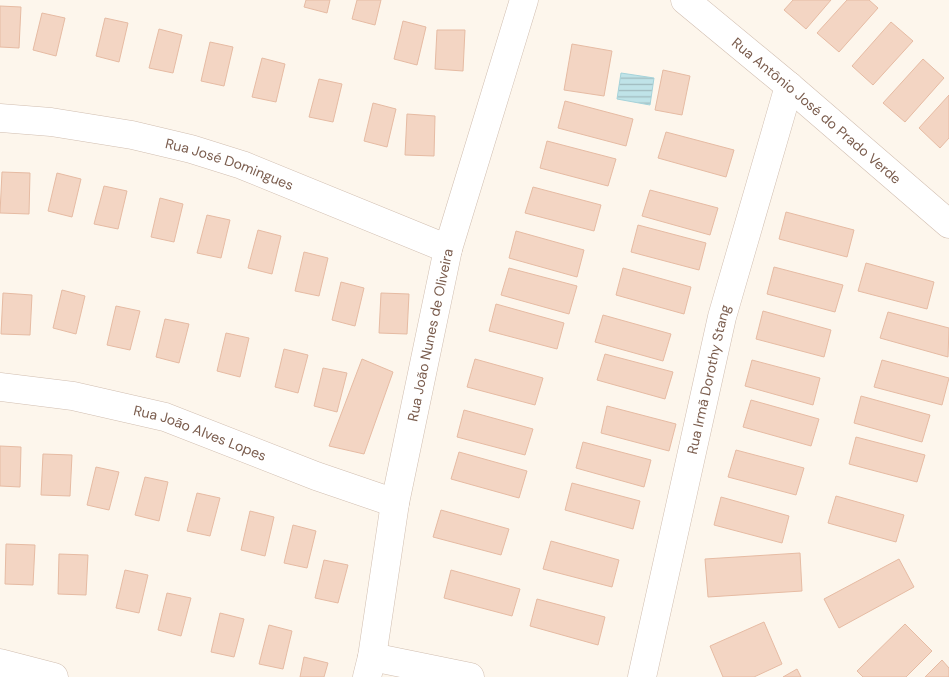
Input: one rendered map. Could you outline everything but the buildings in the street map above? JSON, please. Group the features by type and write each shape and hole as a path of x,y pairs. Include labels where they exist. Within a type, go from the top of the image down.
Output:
{"street":[{"name":"Rua João Nunes de Oliveira","path":"370,667 395,503 448,249 524,0"},
{"name":"Rua Antônio José do Prado Verde","path":"685,0 789,86 949,224"},
{"name":"Rua Irmã Dorothy Stang","path":"642,677 722,317 789,86"},
{"name":"Rua José Domingues","path":"0,118 52,122 132,135 191,149 242,165 448,249"},
{"name":"Rua João Alves Lopes","path":"0,387 73,396 165,417 316,476 395,503"},
{"path":"0,663 54,677"},
{"path":"370,667 470,677"}],"water":[{"path":"621,73 654,78 650,105 617,99"}]}
